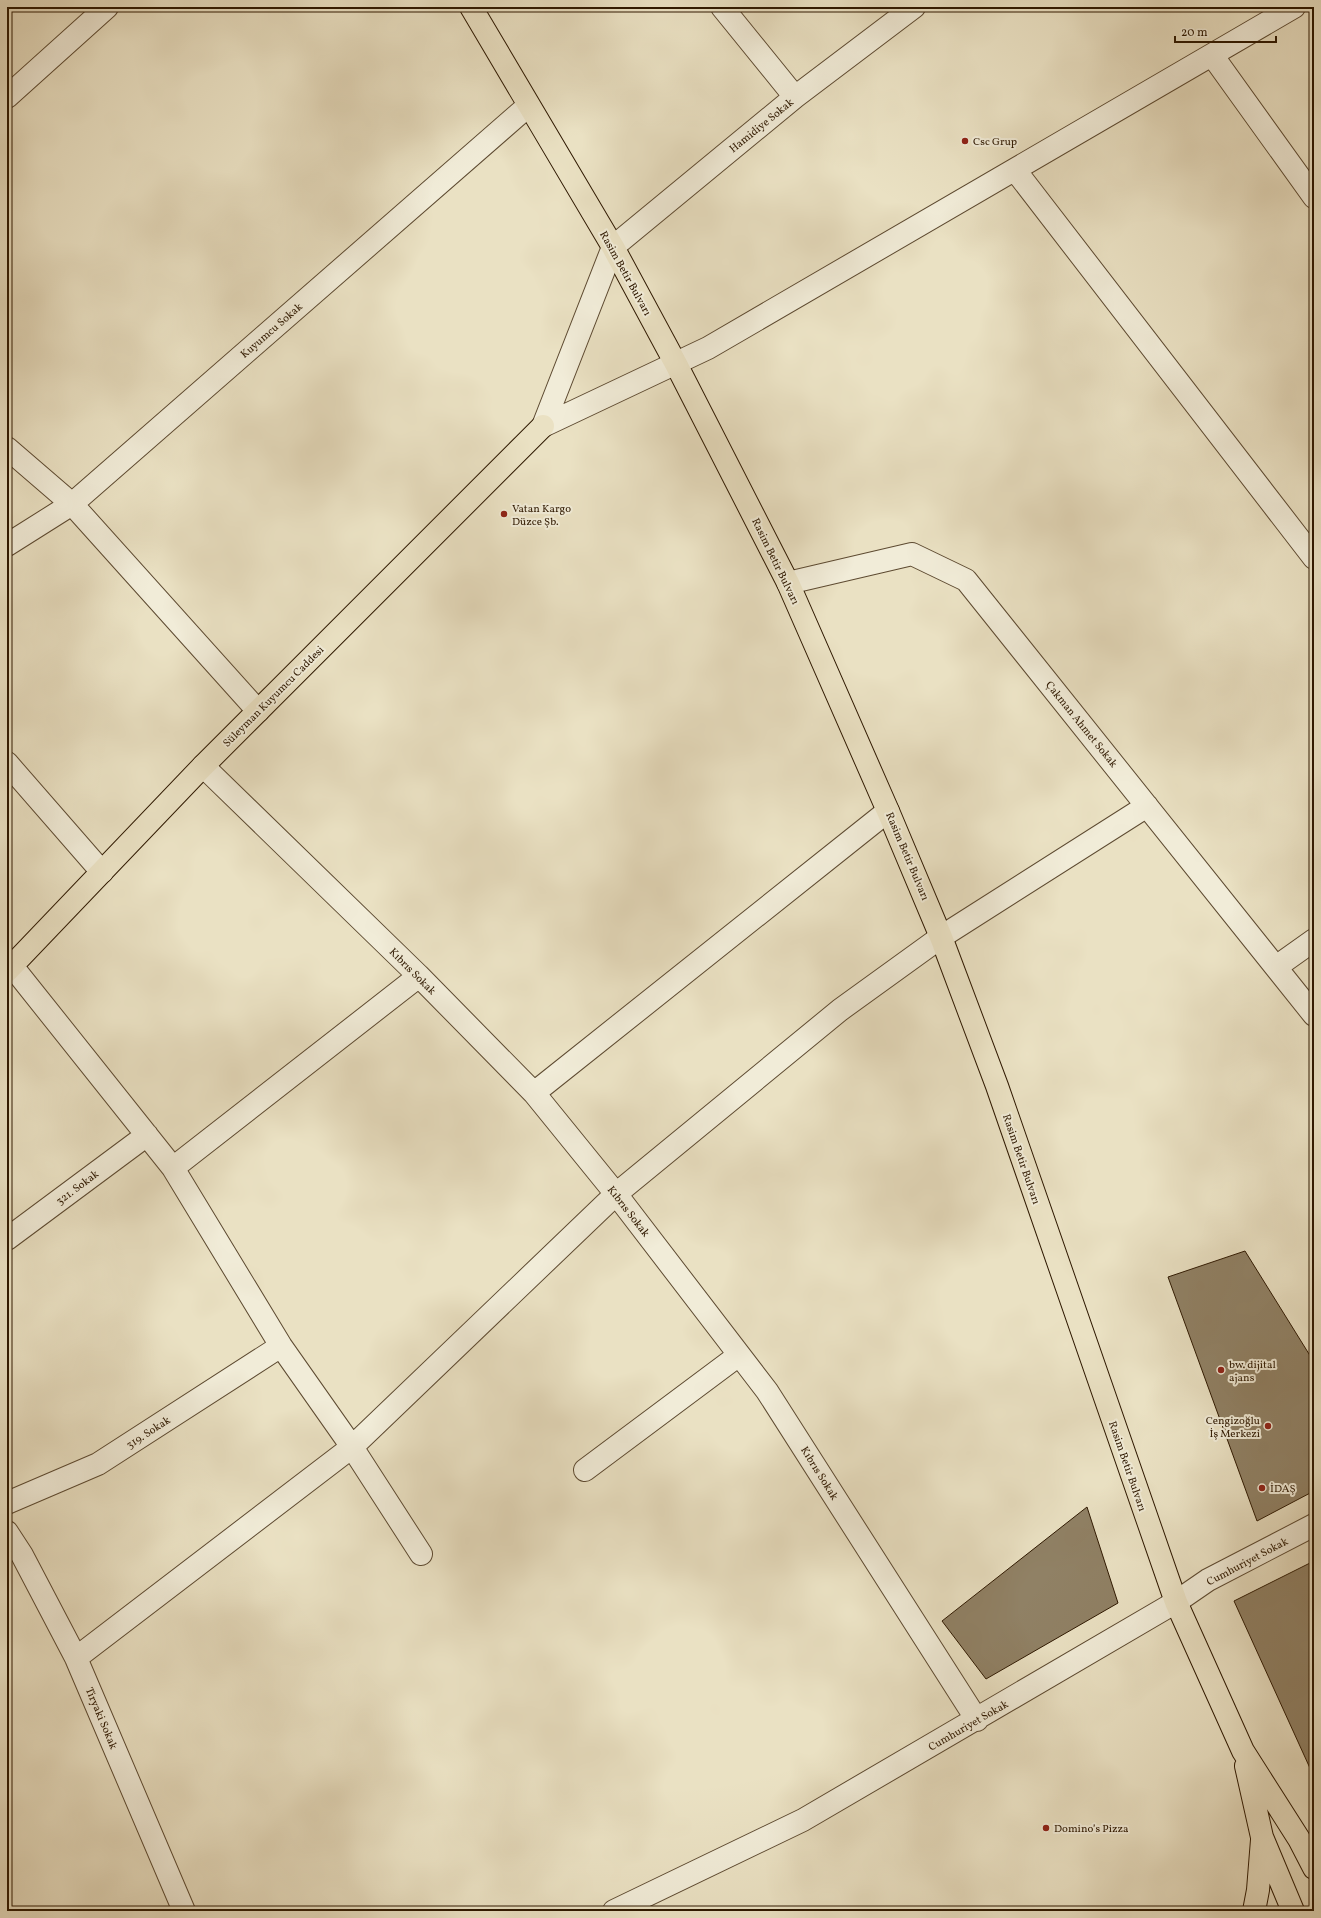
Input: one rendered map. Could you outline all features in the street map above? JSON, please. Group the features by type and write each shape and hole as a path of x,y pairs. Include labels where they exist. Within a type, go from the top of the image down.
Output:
{"main road":[{"name":"Rasim Betir Bulvarı","path":"471,7 612,247 676,364 788,583 888,811 941,937 997,1086 1176,1602 1243,1751"},
{"name":"Süleyman Kuyumcu Caddesi","path":"10,969 203,766 543,426"},
{"path":"1243,1751 1299,1839 1314,1868"},
{"path":"1243,1751 1262,1837 1293,1911"},
{"path":"1273,1798 1314,1835"},
{"path":"1254,1911 1258,1890 1262,1837"}],"street":[{"path":"7,97 107,7"},
{"path":"722,7 795,97"},
{"name":"Hamidiye Sokak","path":"612,247 795,97 914,7"},
{"path":"543,426 708,348 1294,7"},
{"path":"1212,55 1314,197"},
{"name":"Kuyumcu Sokak","path":"7,545 72,504 528,106"},
{"path":"1014,170 1314,558"},
{"path":"543,426 612,247"},
{"path":"7,448 72,504 258,711"},
{"name":"Çakman Ahmet Sokak","path":"788,583 912,554 966,580 1314,1015"},
{"path":"7,762 102,872"},
{"name":"Kıbrıs Sokak","path":"203,766 419,976 534,1093 616,1194 767,1391 977,1720"},
{"path":"76,1658 352,1447 616,1194 840,1010 941,937 1147,806"},
{"path":"534,1093 888,811"},
{"path":"1276,967 1314,940"},
{"path":"10,969 173,1168 281,1346 352,1447 421,1554"},
{"path":"173,1168 419,976"},
{"name":"321. Sokak","path":"7,1239 147,1135"},
{"name":"319. Sokak","path":"7,1503 98,1464 281,1346"},
{"path":"585,1470 739,1355"},
{"name":"Cumhuriyet Sokak","path":"614,1911 803,1820 977,1720 1176,1602 1208,1580 1314,1526"},
{"name":"Tiryaki Sokak","path":"7,1532 22,1555 76,1658 184,1911"}],"building":[{"name":"Cengizoğlu İş Merkezi","path":"1245,1251 1314,1362 1314,1491 1257,1521 1168,1277"},
{"path":"1087,1507 1118,1603 986,1679 942,1621"},
{"path":"1314,1561 1314,1777 1234,1601"}],"place":[{"name":"Csc Grup","path":"965,141"},
{"name":"Vatan Kargo Düzce Şb.","path":"504,514"},
{"name":"bw. dijital ajans","path":"1221,1370"},
{"name":"Cengizoğlu İş Merkezi","path":"1268,1426"},
{"name":"İDAŞ","path":"1262,1488"},
{"name":"Domino’s Pizza","path":"1046,1828"}]}
